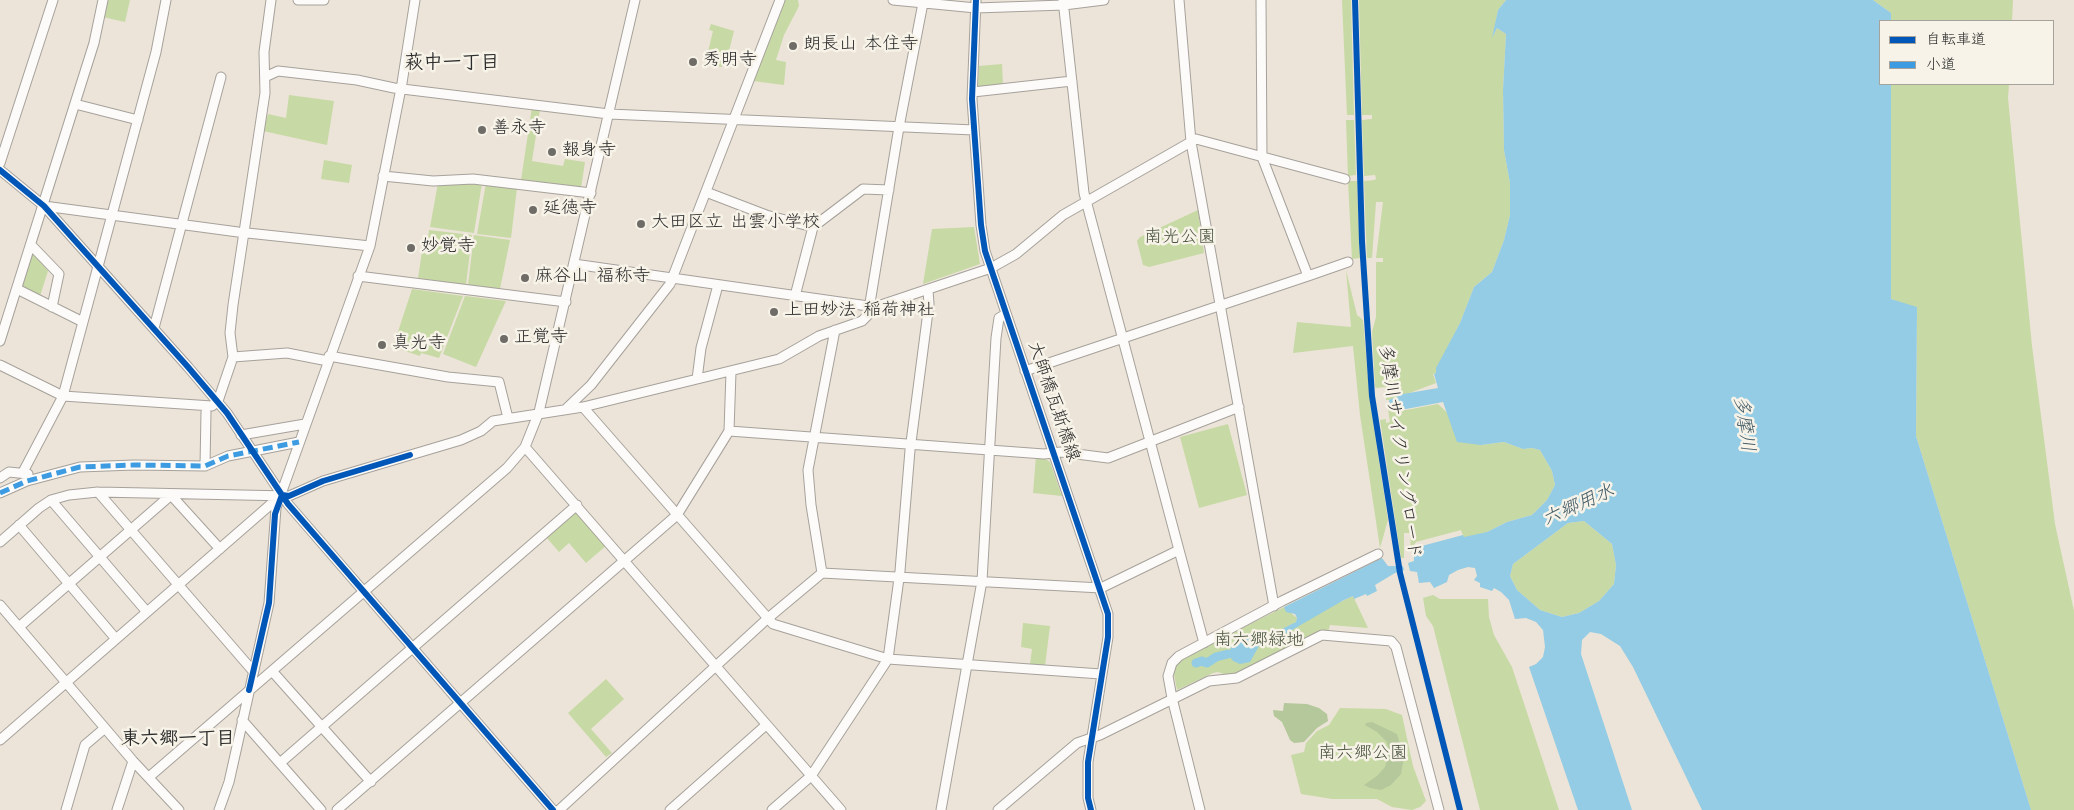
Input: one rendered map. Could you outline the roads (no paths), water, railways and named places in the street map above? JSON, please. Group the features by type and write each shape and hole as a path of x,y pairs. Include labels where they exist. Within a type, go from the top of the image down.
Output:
{"street":[{"path":"0,163 53,0"},
{"path":"0,341 94,43 104,0"},
{"path":"23,472 63,396 156,52 166,0"},
{"path":"0,364 63,396 212,406 218,401 232,357 230,332 264,101 264,52 271,0"},
{"path":"298,0 324,0"},
{"path":"219,810 228,782 269,603 275,514 370,246 415,0"},
{"path":"148,777 507,468 525,447 539,412 635,0"},
{"path":"567,408 591,385 672,279 780,0"},
{"path":"893,0 923,3 976,4 1104,0"},
{"path":"1179,0 1191,142 1274,606"},
{"path":"1261,0 1262,157 1308,276"},
{"path":"1064,2 1086,202 1124,337 1204,643"},
{"path":"0,542 51,500 69,495 98,492 289,496 324,481 461,440 481,431 493,421 583,406 779,359 819,336 866,318 899,127 923,3"},
{"name":"大師橋瓦斯橋線","path":"976,4 973,92 982,236 1052,453 1101,588 1108,614 1108,637 1091,740 1088,775 1091,810"},
{"path":"265,77 278,71 609,114 974,130"},
{"path":"154,328 221,76"},
{"path":"973,92 1072,81"},
{"path":"75,104 138,120"},
{"path":"574,264 875,307 991,268 1016,254 1063,215 1196,139 1345,179"},
{"path":"0,170 44,206 218,401 282,495 411,648 553,810"},
{"path":"383,176 433,181 473,179 591,193"},
{"path":"795,296 813,227 863,189 889,190"},
{"path":"706,192 766,215 813,227"},
{"path":"44,206 370,246"},
{"path":"31,245 59,274 52,307"},
{"path":"1025,371 1348,262"},
{"path":"358,276 566,302"},
{"path":"696,379 701,348 718,285"},
{"path":"17,289 83,322"},
{"path":"772,810 811,776 888,659 900,576 911,443 929,304 928,290"},
{"path":"941,810 982,581 988,450 996,338 999,318 1006,314"},
{"path":"822,572 811,505 808,470 835,330"},
{"path":"232,357 287,353 448,377 499,382 508,418"},
{"path":"337,810 677,515 729,431 731,372"},
{"path":"583,406 773,624 888,659 968,663 1101,674"},
{"path":"729,431 1108,458 1239,407"},
{"path":"205,466 206,412"},
{"path":"241,435 306,424"},
{"path":"0,493 27,481 80,467 134,465 205,466 228,456 299,442"},
{"path":"525,447 841,810"},
{"path":"0,468 9,472 23,472 34,477 95,462"},
{"path":"0,478 9,472"},
{"path":"98,492 253,671"},
{"path":"19,626 130,528 171,495"},
{"path":"171,495 220,549"},
{"path":"0,740 282,495"},
{"path":"51,500 147,612"},
{"path":"280,762 577,505"},
{"path":"19,525 116,639"},
{"path":"559,810 716,668 767,619 822,572 1101,588 1179,550"},
{"path":"1200,810 1172,698 1168,676 1172,663 1179,656 1378,554"},
{"path":"0,605 133,761 179,810"},
{"path":"998,810 1077,743 1091,740 1209,681 1237,678 1322,635 1391,640 1396,646 1439,810"},
{"path":"272,672 371,782"},
{"path":"242,720 322,810"},
{"path":"670,810 766,725"},
{"path":"66,810 86,745 105,728"},
{"path":"117,810 133,761"}],"water":[{"path":"1506,0 1873,0 1891,13 1891,20 1879,20 1879,85 1891,85 1891,299 1917,307 1916,436 2031,810 1702,810 1633,667 1620,646 1601,634 1590,632 1582,640 1581,654 1632,810 1578,810 1529,667 1536,664 1543,657 1545,647 1543,630 1536,622 1526,618 1515,619 1509,600 1501,592 1494,588 1492,591 1480,587 1480,583 1474,580 1477,576 1475,568 1468,567 1458,570 1449,575 1447,582 1434,588 1430,582 1419,583 1417,572 1410,571 1408,563 1414,561 1414,553 1418,547 1463,535 1464,537 1487,532 1507,522 1532,515 1547,500 1555,485 1552,471 1540,450 1532,448 1523,449 1504,442 1481,445 1457,442 1443,402 1406,409 1390,408 1389,400 1403,394 1438,388 1434,374 1436,373 1436,368 1460,323 1474,287 1492,272 1504,240 1510,215 1510,183 1504,150 1503,90 1506,34 1497,28 1492,38 1498,10","holes":["1584,521 1612,544 1616,565 1614,584 1599,601 1579,613 1562,617 1540,610 1517,590 1510,576 1513,564 1568,523"]},
{"path":"1382,558 1388,566 1403,566 1404,570 1375,585 1377,591 1367,596 1366,594 1354,599 1353,596 1344,600 1285,634 1282,629 1296,622 1297,618 1295,614 1286,612 1284,607"},
{"path":"1267,632 1271,638 1259,646 1250,662 1240,664 1233,661 1228,654 1236,638 1245,634"}],"waterway":[{"path":"1196,663 1202,661 1207,663 1216,657 1228,654"}],"place":[{"name":"朗長山 本住寺","path":"793,46"},
{"name":"秀明寺","path":"693,62"},
{"name":"善永寺","path":"482,130"},
{"name":"報身寺","path":"552,152"},
{"name":"延徳寺","path":"533,210"},
{"name":"大田区立 出雲小学校","path":"641,224"},
{"name":"妙覚寺","path":"411,248"},
{"name":"麻谷山 福称寺","path":"525,278"},
{"name":"上田妙法 稲荷神社","path":"774,312"},
{"name":"正覚寺","path":"504,339"},
{"name":"真光寺","path":"382,345"}],"district":[{"name":"萩中一丁目","path":"452,65"},
{"name":"東六郷一丁目","path":"178,741"}],"park label":[{"name":"南光公園","path":"1180,239"},
{"name":"南六郷緑地","path":"1259,642"},
{"name":"南六郷公園","path":"1363,755"}],"water label":[{"name":"多摩川","path":"1742,424"},
{"name":"六郷用水","path":"1579,507"}]}
